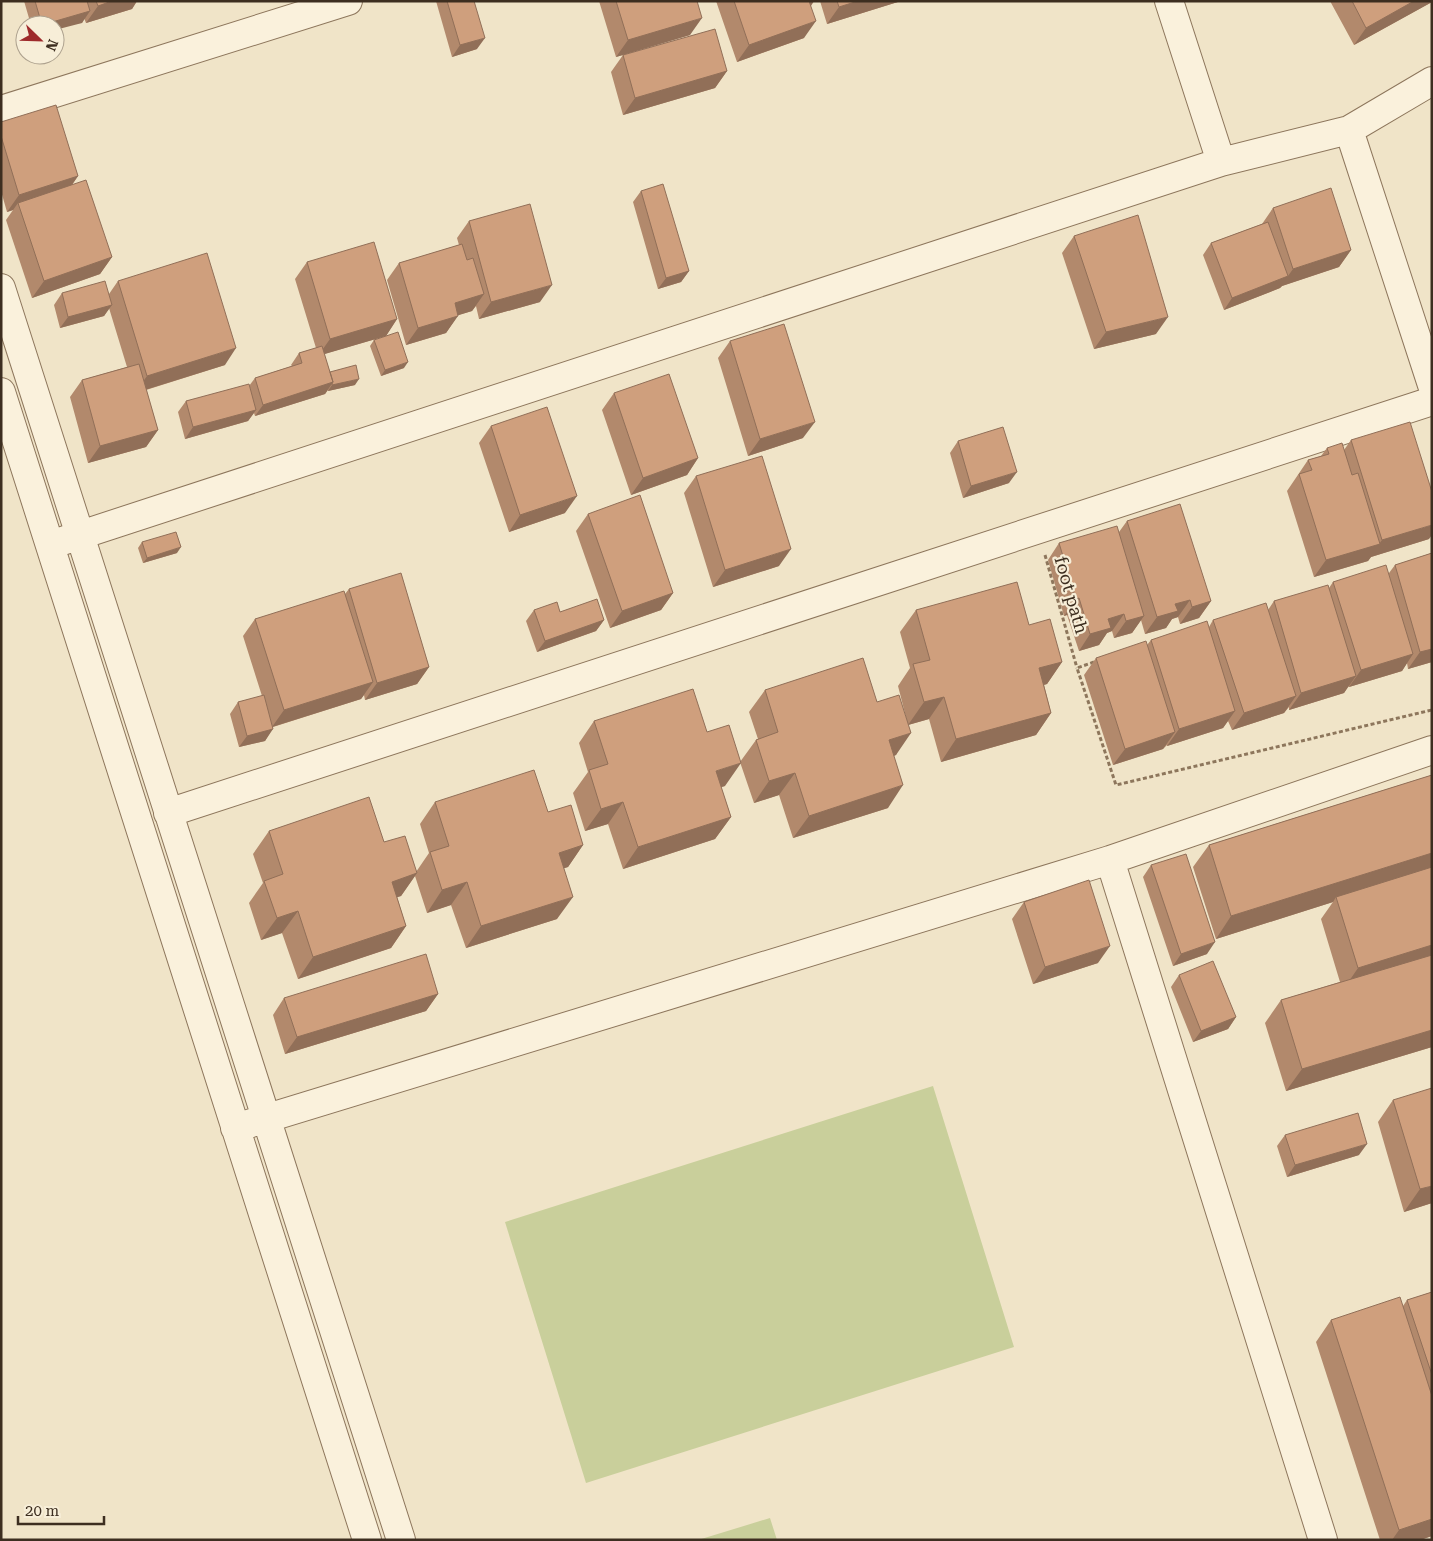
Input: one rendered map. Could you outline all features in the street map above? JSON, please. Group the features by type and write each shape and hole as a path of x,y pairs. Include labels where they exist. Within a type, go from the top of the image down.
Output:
{"street":[{"path":"1,110 348,1"},
{"path":"1169,1 1221,162"},
{"path":"50,544 1221,162 1349,130 1432,81"},
{"path":"1349,130 1432,385"},
{"path":"1,288 401,1540"},
{"path":"1,392 367,1540"},
{"path":"168,813 1432,401"},
{"path":"235,1128 1110,860 1432,750"},
{"path":"1110,860 1322,1540"}],"path":[{"name":"foot path","path":"1038,529 1077,668 1116,786 1432,710"},
{"path":"1077,668 1096,662"}],"green space":[{"path":"933,1086 1014,1347 586,1483 505,1222"},
{"path":"770,1518 777,1540 698,1540"}],"building":[{"path":"35,1 87,1 90,11 65,18 65,15 39,15"},
{"path":"96,1 112,1 98,6"},
{"path":"447,1 474,1 485,38 460,45"},
{"path":"616,1 697,1 702,18 628,40"},
{"path":"734,1 809,1 816,21 749,45"},
{"path":"837,1 858,1 839,7"},
{"path":"1352,1 1414,1 1366,28"},
{"path":"715,29 727,71 635,98 623,55"},
{"path":"56,105 78,176 19,195 1,136 1,122"},
{"path":"86,180 112,257 44,281 18,203"},
{"path":"663,184 689,271 666,278 641,191"},
{"path":"1331,188 1351,250 1293,269 1273,208"},
{"path":"530,204 552,285 491,302 469,221"},
{"path":"1138,215 1168,317 1106,332 1074,236"},
{"path":"1268,222 1288,276 1232,298 1211,243"},
{"path":"374,242 397,319 330,339 307,262"},
{"path":"462,244 467,260 473,258 484,294 455,303 458,316 418,328 399,263"},
{"path":"207,253 236,348 147,376 118,281"},
{"path":"105,281 112,305 68,317 62,293"},
{"path":"784,324 815,422 760,439 730,341"},
{"path":"398,332 408,362 385,370 374,340"},
{"path":"322,346 333,382 263,405 255,378 302,363 299,353"},
{"path":"139,364 158,430 100,446 82,380"},
{"path":"356,365 359,379 332,385 330,372"},
{"path":"669,374 698,458 643,478 614,393"},
{"path":"249,384 256,410 193,427 186,401"},
{"path":"547,407 577,496 520,515 491,426"},
{"path":"1410,422 1432,492 1432,525 1382,540 1351,440"},
{"path":"1003,427 1017,472 971,486 958,441"},
{"path":"1342,443 1352,475 1358,473 1380,544 1326,560 1299,474 1312,470 1308,460 1329,454 1327,448"},
{"path":"762,456 791,549 725,570 696,476"},
{"path":"640,495 673,593 622,611 588,514"},
{"path":"1180,504 1211,601 1192,607 1190,600 1175,604 1178,611 1157,617 1127,521"},
{"path":"1117,526 1144,616 1126,621 1124,614 1108,619 1111,628 1090,634 1079,598 1076,599 1059,543"},
{"path":"176,532 181,547 147,558 142,542"},
{"path":"1432,553 1432,649 1420,652 1395,565"},
{"path":"1386,565 1413,654 1361,670 1333,582"},
{"path":"401,573 429,667 377,683 349,589"},
{"path":"1017,582 1029,625 1050,619 1062,662 1039,668 1051,713 956,739 944,697 924,702 913,664 930,660 916,610"},
{"path":"1328,585 1356,676 1301,693 1274,601"},
{"path":"344,591 373,682 284,710 255,619"},
{"path":"597,599 604,620 545,641 534,610 557,602 560,612"},
{"path":"1266,603 1296,696 1244,713 1213,620"},
{"path":"1207,621 1235,711 1179,729 1151,640"},
{"path":"1146,641 1175,732 1125,749 1096,658"},
{"path":"863,658 877,702 899,695 911,733 889,740 903,785 809,816 795,773 769,781 756,740 778,732 765,690"},
{"path":"693,689 707,732 729,725 741,763 716,771 731,817 638,847 623,802 601,809 589,770 608,764 594,721"},
{"path":"264,695 273,729 247,736 238,702"},
{"path":"534,770 548,812 571,805 583,845 559,853 573,897 481,926 467,882 442,890 430,852 449,846 435,802"},
{"path":"1432,775 1432,853 1231,916 1209,845"},
{"path":"369,797 384,842 405,836 417,873 392,882 406,926 313,957 298,911 277,918 264,881 283,874 269,831"},
{"path":"1186,854 1215,942 1181,954 1151,865"},
{"path":"1432,867 1432,945 1358,968 1336,897"},
{"path":"1089,880 1110,946 1045,967 1024,902"},
{"path":"426,954 438,994 297,1037 284,998"},
{"path":"1432,955 1432,1030 1302,1069 1281,1000"},
{"path":"1213,961 1236,1017 1201,1031 1179,975"},
{"path":"1432,1088 1432,1186 1420,1189 1393,1100"},
{"path":"1358,1113 1367,1144 1295,1165 1285,1135"},
{"path":"1432,1292 1432,1375 1407,1300"},
{"path":"1400,1297 1432,1396 1432,1519 1399,1530 1331,1320"}]}
